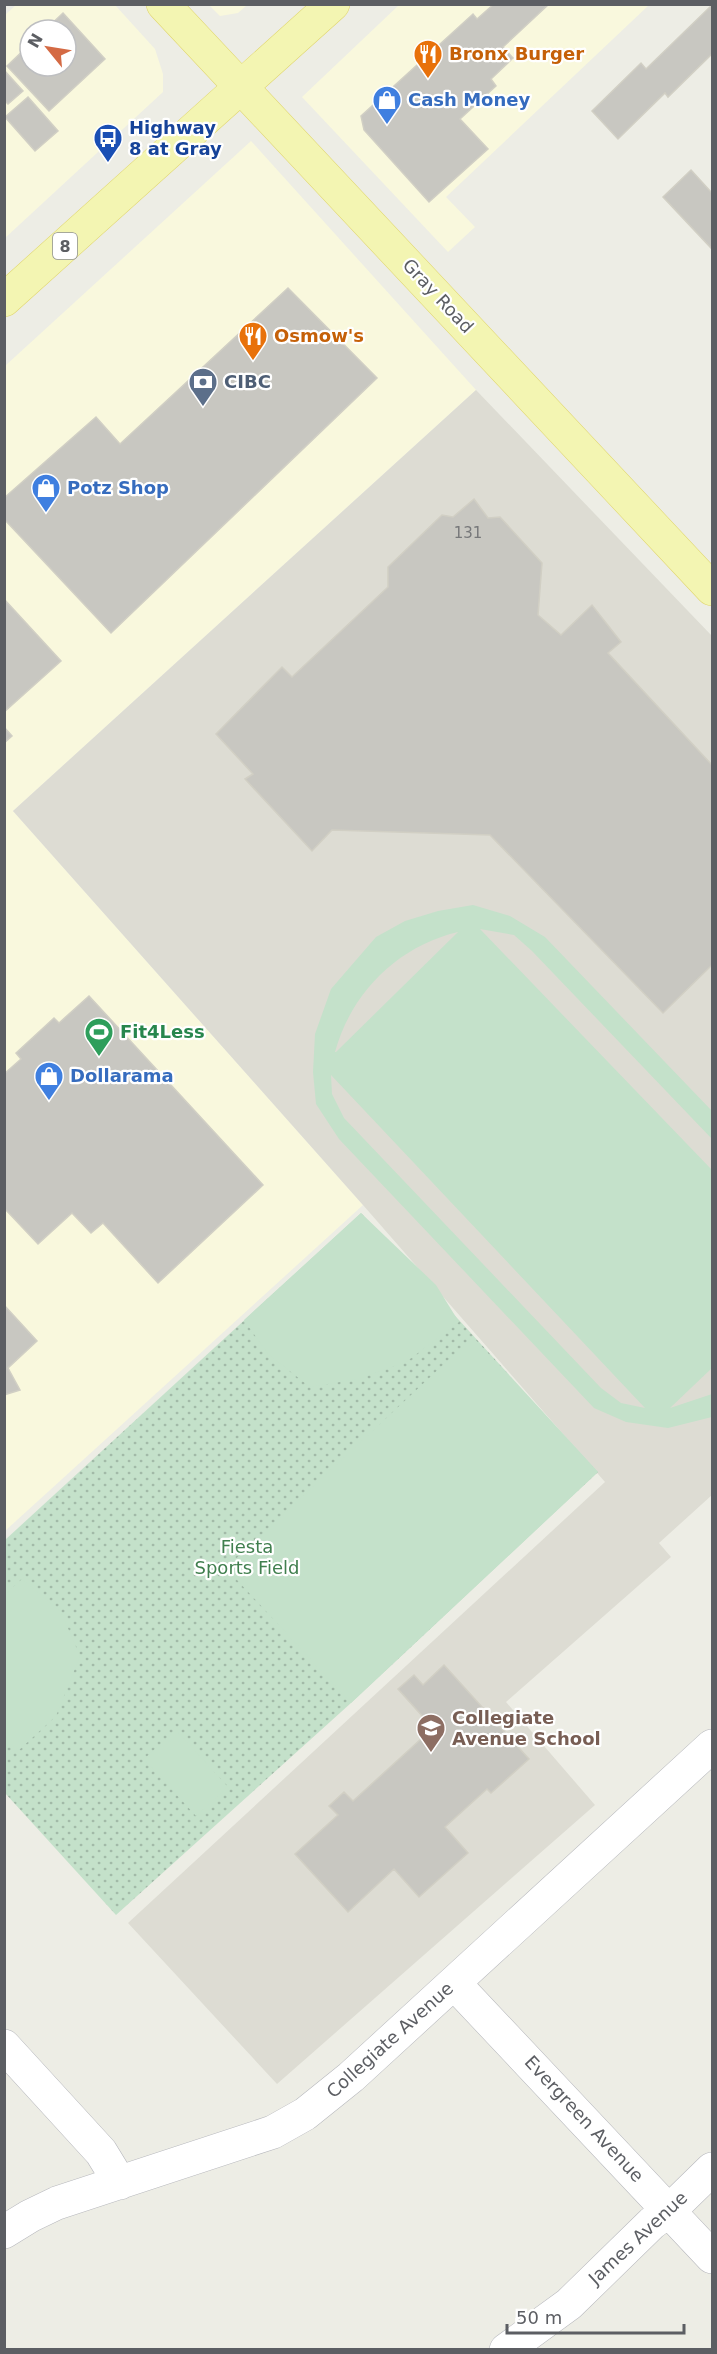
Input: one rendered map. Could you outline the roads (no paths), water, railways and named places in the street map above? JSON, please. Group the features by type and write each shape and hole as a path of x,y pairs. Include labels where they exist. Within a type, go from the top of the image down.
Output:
{"main road":[{"name":"Gray Road","path":"163,4 241,90 358,211 712,589"},
{"name":"8","path":"4,300 241,90 333,4"}],"street":[{"name":"Collegiate Avenue","path":"4,2232 30,2216 57,2204 273,2132 305,2114 351,2077 712,1746"},
{"name":"Evergreen Avenue","path":"454,1983 712,2257"},
{"path":"4,2046 101,2152 120,2183"},
{"name":"James Avenue","path":"506,2349 569,2304 652,2223 670,2210 712,2169"}],"place":[{"name":"Bronx Burger","path":"428,80"},
{"name":"Cash Money","path":"387,126"},
{"name":"Highway 8 at Gray","path":"108,164"},
{"name":"Osmow's","path":"253,362"},
{"name":"CIBC","path":"203,408"},
{"name":"Potz Shop","path":"46,514"},
{"name":"Fit4Less","path":"99,1058"},
{"name":"Dollarama","path":"49,1102"},
{"name":"Collegiate Avenue School","path":"431,1754"}],"park label":[{"name":"Fiesta Sports Field","path":"247,1557"}]}
